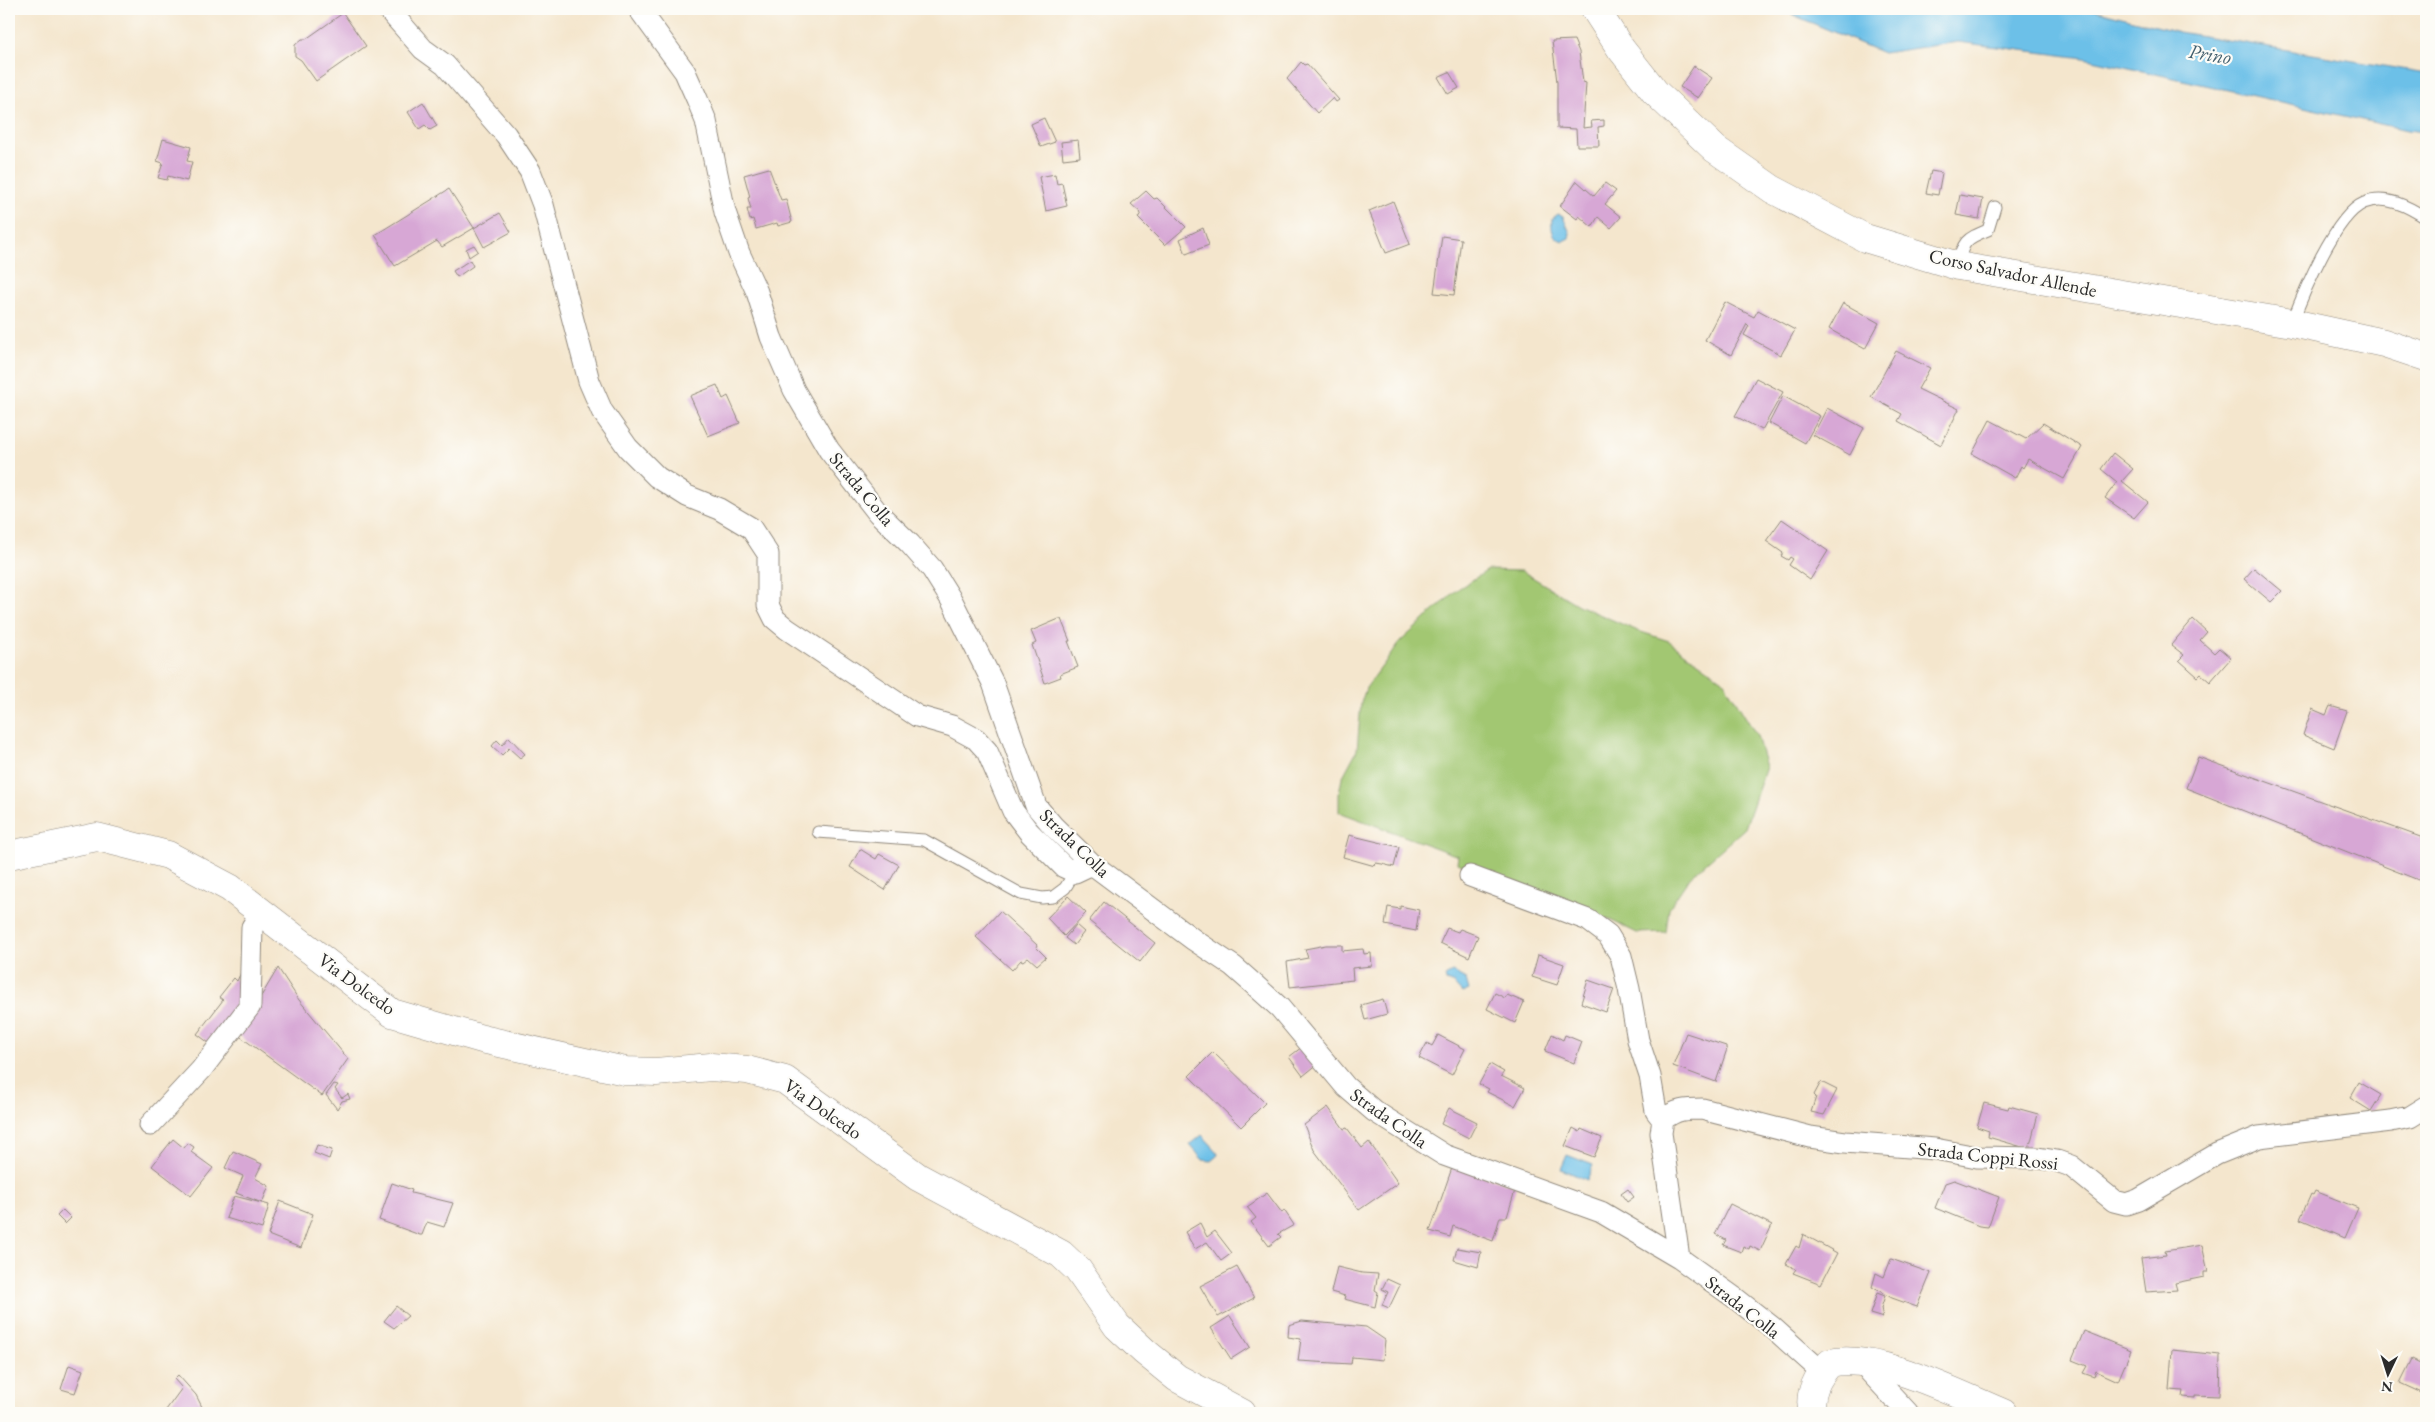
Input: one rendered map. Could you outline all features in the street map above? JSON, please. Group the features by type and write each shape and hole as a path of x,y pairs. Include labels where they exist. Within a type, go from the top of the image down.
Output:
{"main road":[{"name":"Corso Salvador Allende","path":"1595,9 1621,49 1654,92 1715,150 1772,189 1865,238 1958,266 2292,324 2384,343 2426,357"},
{"name":"Via Dolcedo","path":"9,855 97,837 168,855 230,888 392,1013 482,1039 625,1071 656,1072 711,1067 747,1070 785,1080 918,1176 1061,1254 1078,1270 1117,1326 1145,1352 1177,1378 1242,1413"},
{"path":"1813,1413 1814,1387 1822,1372 1830,1363 1863,1361 1911,1376 2004,1413"}],"street":[{"path":"388,9 423,49 444,65 506,136 530,171 543,205 589,381 602,411 628,448 657,477 687,496 719,509 751,528 768,554 768,605 775,618 787,629 917,716 952,726 976,739 987,751 1013,811 1029,832 1064,867 1084,868"},
{"name":"Strada Colla","path":"638,9 685,72 697,99 706,121 725,212 739,253 757,292 770,337 794,390 829,450 878,513 910,544 932,569 952,600 993,683 1036,806 1084,868 1233,966 1280,1008 1346,1087 1374,1112 1444,1155 1587,1205 1679,1258 1772,1327 1822,1372"},
{"path":"1470,876 1588,920 1608,935 1621,956 1638,1040 1650,1076 1656,1111 1663,1120 1661,1133 1679,1258"},
{"path":"150,1125 201,1070 250,1006 252,927 262,912"},
{"name":"Strada Coppi Rossi","path":"1663,1120 1673,1112 1702,1110 1810,1137 1844,1142 1935,1149 1977,1157 2038,1158 2071,1166 2101,1193 2114,1201 2126,1204 2138,1200 2217,1154 2259,1136 2391,1121 2410,1117 2426,1107"},
{"path":"1863,1361 1870,1372 1908,1413"}],"lane":[{"path":"2292,324 2336,229 2352,211 2365,202 2386,201 2406,205 2426,218"},
{"path":"1958,266 1962,247 1968,238 1988,230 1995,206"},
{"path":"818,832 924,840 1022,894 1042,898 1054,897 1084,868"}],"green space":[{"path":"1488,570 1522,571 1578,605 1638,631 1669,641 1723,680 1757,736 1766,767 1745,828 1690,877 1669,908 1666,932 1637,933 1608,919 1457,863 1458,856 1339,812 1339,794 1342,778 1357,750 1361,703 1366,688 1400,642 1458,589"}],"water":[{"name":"Prino","path":"1779,9 2091,9 2179,32 2426,73 2426,132 2407,130 2084,58 1958,42 1883,53"},
{"path":"1558,214 1563,217 1570,233 1569,238 1563,241 1556,238 1552,230 1552,219"},
{"path":"1452,972 1466,979 1469,990 1462,993 1454,984 1446,981 1445,976"},
{"path":"1202,1135 1217,1151 1218,1155 1211,1161 1203,1160 1190,1145"},
{"path":"1567,1155 1593,1165 1587,1180 1561,1169"}],"building":[{"path":"343,13 366,46 316,81 301,60 295,56 295,45"},
{"path":"1574,40 1579,52 1583,82 1586,83 1583,128 1592,127 1591,121 1604,120 1604,126 1598,127 1599,146 1577,146 1576,129 1557,128 1557,82 1552,41"},
{"path":"1301,62 1304,65 1307,64 1339,100 1336,102 1333,98 1317,113 1287,79"},
{"path":"1694,66 1712,78 1698,98 1680,87"},
{"path":"1449,72 1459,88 1448,94 1438,77"},
{"path":"423,102 437,126 430,130 425,125 419,129 408,112"},
{"path":"1044,118 1055,142 1041,147 1031,124"},
{"path":"163,139 191,147 187,161 192,162 187,181 168,176 167,180 158,178 163,163 157,161"},
{"path":"1078,140 1080,157 1063,159 1061,142"},
{"path":"769,168 781,200 786,199 792,222 778,226 777,223 756,229 753,219 750,220 747,209 751,209 748,198 750,197 744,175"},
{"path":"1931,171 1942,173 1938,195 1926,193"},
{"path":"1055,174 1057,184 1062,183 1067,206 1046,211 1039,177"},
{"path":"1577,181 1594,196 1605,183 1616,191 1605,204 1621,217 1611,228 1598,217 1592,227 1579,216 1577,219 1560,206"},
{"path":"449,189 474,228 442,247 437,241 395,266 375,235"},
{"path":"1146,191 1154,199 1157,198 1186,227 1165,245 1138,218 1141,213 1131,204"},
{"path":"1960,195 1983,199 1979,219 1956,215"},
{"path":"1393,201 1410,244 1386,253 1369,211"},
{"path":"500,213 511,232 484,247 474,228"},
{"path":"1203,228 1209,245 1186,254 1180,239"},
{"path":"1442,236 1461,239 1454,295 1434,293"},
{"path":"474,245 478,251 469,257 466,249"},
{"path":"470,260 473,266 457,277 453,271"},
{"path":"1725,302 1754,317 1758,310 1795,330 1781,355 1744,335 1749,326 1747,324 1731,355 1705,340"},
{"path":"1843,303 1879,323 1865,349 1829,329"},
{"path":"1896,351 1930,368 1918,389 1959,409 1941,445 1898,421 1902,414 1871,397"},
{"path":"1756,378 1783,392 1762,430 1735,416"},
{"path":"717,385 723,399 728,396 740,423 708,436 690,396"},
{"path":"1783,396 1820,416 1805,443 1769,423"},
{"path":"1827,408 1864,428 1850,455 1813,435"},
{"path":"1990,420 2026,439 2043,423 2082,447 2064,479 2028,459 2023,468 2021,466 2015,478 1972,454"},
{"path":"2113,453 2133,469 2122,481 2148,502 2134,518 2105,498 2117,482 2101,469"},
{"path":"1782,519 1828,551 1810,580 1789,565 1793,559 1790,557 1788,560 1781,556 1783,553 1766,541"},
{"path":"2254,568 2282,591 2271,602 2244,579"},
{"path":"1061,619 1070,641 1068,641 1078,667 1060,674 1061,677 1045,683 1032,645 1036,643 1031,631"},
{"path":"2193,619 2207,632 2200,640 2214,653 2219,648 2231,658 2210,682 2201,674 2198,677 2179,660 2184,655 2171,645"},
{"path":"2330,706 2347,711 2334,748 2303,735 2312,709 2326,715"},
{"path":"509,737 525,754 520,758 509,748 502,755 492,746 497,740 502,745"},
{"path":"2198,757 2426,839 2426,883 2186,788"},
{"path":"1349,835 1399,847 1394,867 1376,863 1375,866 1343,857"},
{"path":"860,849 876,859 879,854 899,865 885,890 850,867"},
{"path":"1068,896 1086,913 1064,936 1047,918"},
{"path":"1104,902 1155,943 1140,962 1089,921"},
{"path":"1400,906 1419,910 1416,931 1385,925 1388,907 1400,909"},
{"path":"1000,911 1037,945 1036,947 1046,957 1037,965 1028,957 1023,961 1021,960 1012,970 976,937"},
{"path":"1076,925 1084,932 1074,945 1065,938"},
{"path":"1447,928 1458,932 1460,929 1478,936 1469,957 1440,943"},
{"path":"1326,945 1342,945 1342,951 1363,949 1364,954 1371,953 1372,966 1352,968 1353,980 1290,987 1287,962 1308,958 1305,949"},
{"path":"1538,955 1564,964 1557,985 1532,977"},
{"path":"278,968 299,1000 348,1059 322,1096 238,1035"},
{"path":"242,970 248,991 213,1046 197,1034 223,1000 219,997 234,978 237,981"},
{"path":"1588,980 1614,989 1606,1012 1581,1003"},
{"path":"1495,993 1505,998 1507,995 1524,1002 1515,1023 1487,1009"},
{"path":"1383,999 1387,1014 1365,1020 1361,1005"},
{"path":"1686,1033 1726,1046 1727,1049 1716,1082 1673,1066"},
{"path":"1552,1034 1563,1040 1565,1035 1582,1042 1574,1063 1545,1051"},
{"path":"1438,1035 1465,1049 1452,1075 1419,1058 1427,1043 1432,1046"},
{"path":"1302,1047 1319,1063 1303,1076 1289,1057"},
{"path":"1213,1052 1265,1103 1241,1127 1189,1076"},
{"path":"1490,1064 1504,1072 1501,1076 1525,1088 1515,1106 1487,1092 1489,1089 1479,1084"},
{"path":"1821,1082 1837,1090 1824,1115 1811,1112 1816,1097 1814,1095"},
{"path":"2359,1082 2381,1095 2371,1111 2350,1098"},
{"path":"334,1084 338,1085 335,1089 342,1098 348,1094 350,1099 342,1101 337,1109 326,1095"},
{"path":"1984,1103 2008,1109 2009,1106 2038,1114 2029,1149 1988,1137 1989,1131 1977,1127"},
{"path":"1328,1107 1344,1129 1347,1128 1362,1148 1369,1142 1398,1183 1359,1210 1314,1150 1304,1125"},
{"path":"1449,1108 1477,1122 1469,1138 1441,1124"},
{"path":"1573,1128 1580,1132 1581,1129 1602,1138 1594,1157 1565,1146"},
{"path":"173,1139 184,1148 188,1143 194,1147 191,1152 213,1168 191,1196 152,1166"},
{"path":"317,1145 332,1150 329,1159 314,1153"},
{"path":"233,1151 262,1164 255,1178 269,1186 262,1203 236,1193 243,1176 225,1168"},
{"path":"1453,1165 1516,1187 1507,1217 1500,1217 1493,1241 1453,1226 1450,1237 1430,1231"},
{"path":"1954,1180 1999,1197 1988,1227 1979,1226 1935,1208 1945,1183"},
{"path":"392,1183 412,1190 411,1193 453,1203 444,1227 427,1222 422,1235 420,1235 379,1220"},
{"path":"1628,1189 1634,1197 1627,1202 1621,1194"},
{"path":"2315,1191 2358,1208 2345,1238 2300,1219 2311,1194 2313,1195"},
{"path":"1267,1193 1282,1213 1284,1210 1294,1225 1278,1234 1281,1237 1269,1246 1251,1222 1256,1218 1247,1207"},
{"path":"234,1196 269,1205 262,1229 226,1218"},
{"path":"280,1201 313,1214 301,1248 268,1235"},
{"path":"1730,1204 1772,1225 1760,1251 1750,1246 1749,1249 1743,1246 1741,1252 1723,1245 1726,1240 1715,1234"},
{"path":"63,1210 71,1218 65,1224 57,1216"},
{"path":"1200,1223 1207,1237 1215,1231 1232,1253 1221,1261 1207,1242 1195,1249 1185,1232"},
{"path":"1803,1234 1837,1253 1821,1284 1793,1273 1796,1269 1786,1264 1796,1246 1799,1248"},
{"path":"2202,1245 2208,1272 2204,1272 2204,1277 2175,1283 2177,1290 2146,1292 2141,1258 2166,1255 2165,1251"},
{"path":"1457,1248 1481,1252 1478,1267 1454,1260"},
{"path":"1891,1259 1931,1273 1917,1307 1892,1298 1872,1287 1876,1273 1884,1277"},
{"path":"1237,1267 1254,1298 1218,1317 1200,1286"},
{"path":"1337,1267 1362,1273 1378,1274 1375,1290 1378,1292 1375,1307 1344,1299 1345,1296 1331,1292"},
{"path":"1387,1279 1400,1285 1389,1308 1382,1305 1388,1292 1382,1289"},
{"path":"1877,1293 1885,1296 1881,1308 1883,1318 1870,1314"},
{"path":"396,1306 408,1316 394,1328 384,1321"},
{"path":"1230,1316 1250,1347 1231,1359 1211,1328"},
{"path":"1302,1321 1366,1327 1385,1340 1383,1360 1352,1357 1351,1364 1298,1361 1301,1339 1288,1337 1289,1325"},
{"path":"2084,1331 2131,1350 2118,1381 2096,1371 2094,1377 2083,1373 2087,1366 2072,1360"},
{"path":"2172,1350 2220,1355 2219,1396 2195,1395 2195,1398 2183,1397 2184,1391 2169,1390"},
{"path":"2412,1359 2426,1366 2426,1395 2400,1383"},
{"path":"69,1365 83,1370 75,1393 61,1389"},
{"path":"178,1375 196,1395 205,1413 170,1413 166,1410 182,1388 174,1379"}]}
